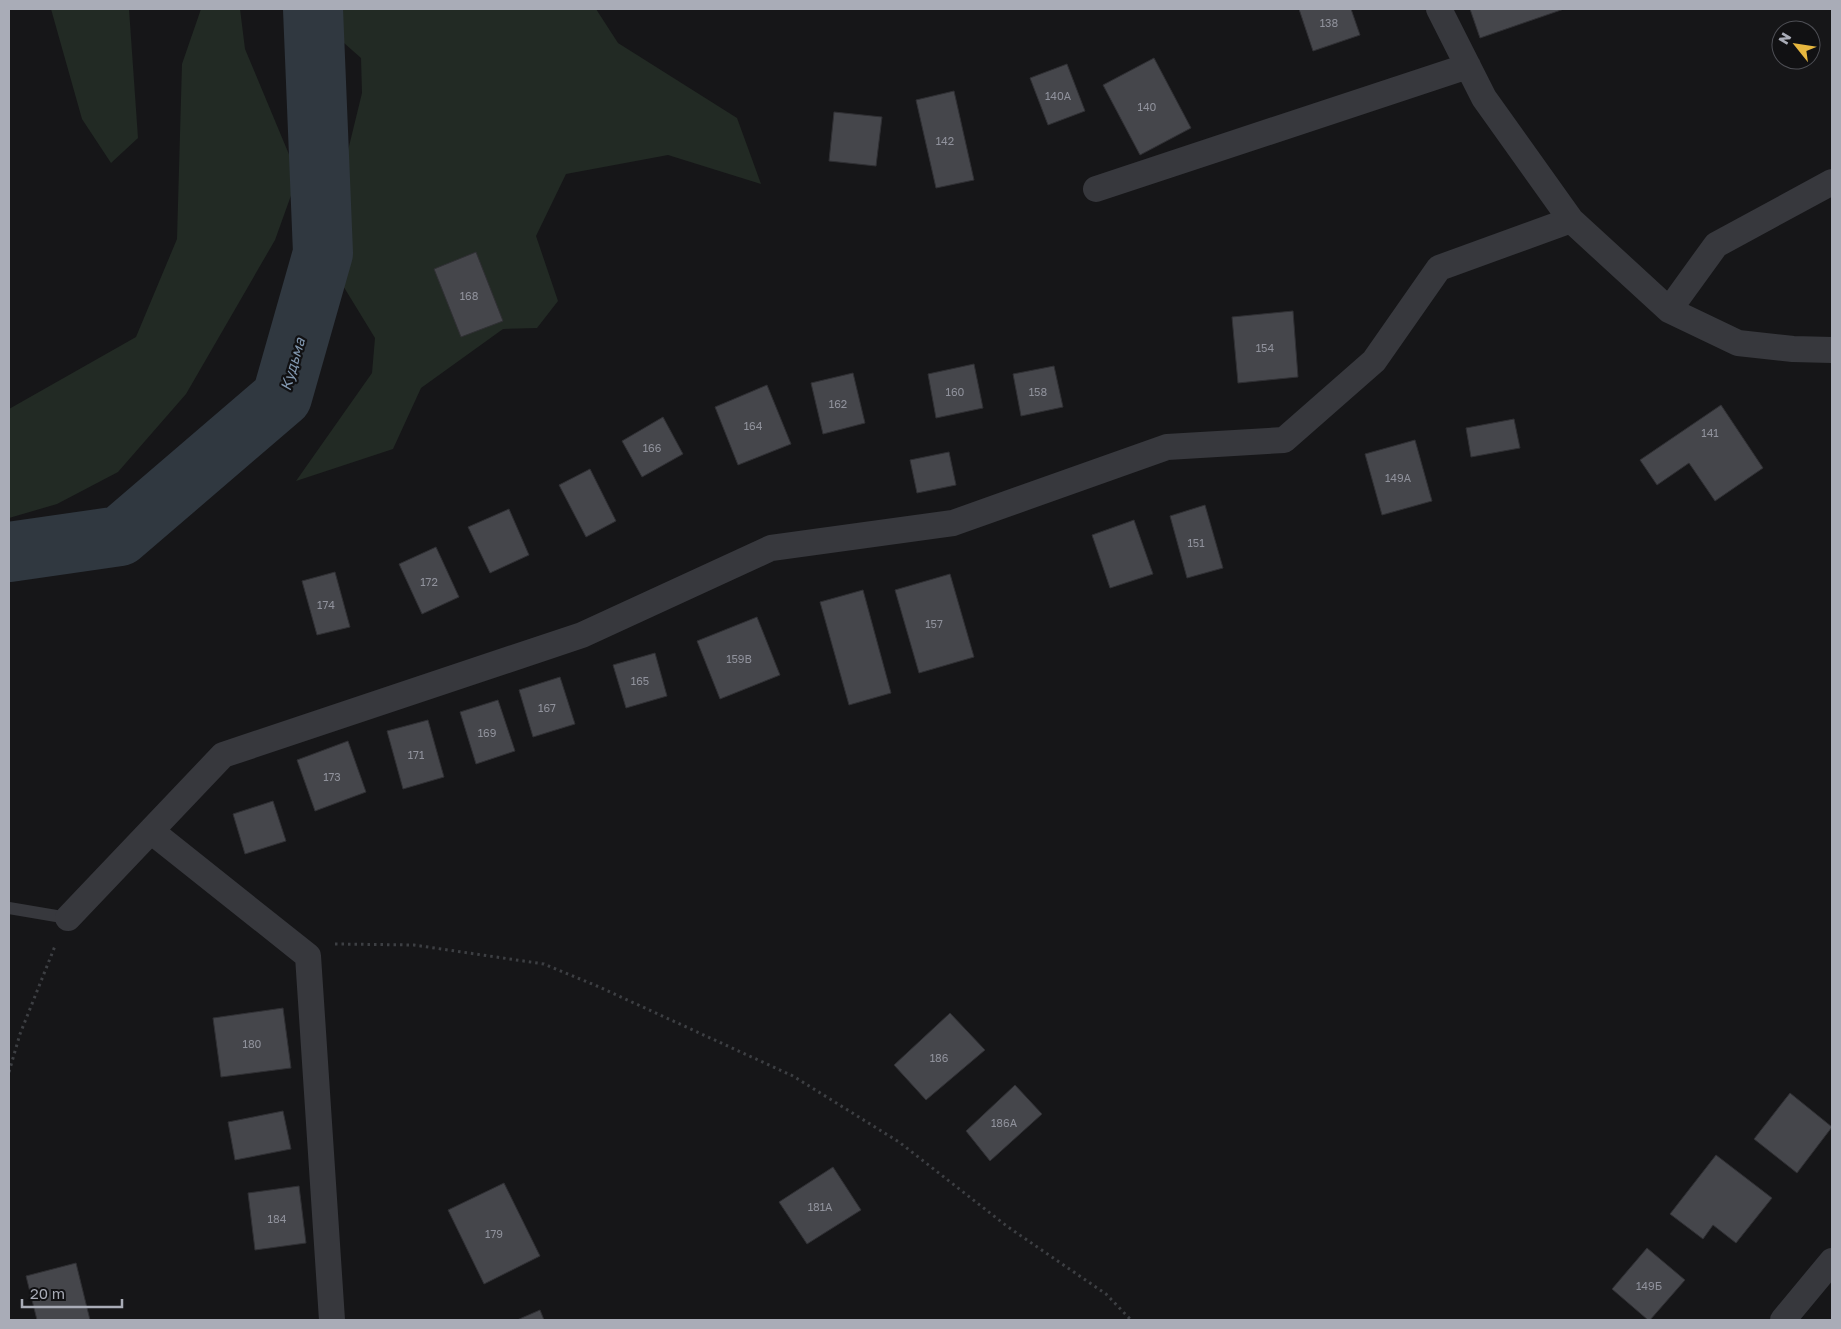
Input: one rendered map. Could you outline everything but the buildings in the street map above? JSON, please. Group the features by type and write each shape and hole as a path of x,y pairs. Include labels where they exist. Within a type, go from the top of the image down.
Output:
{"street":[{"path":"1439,9 1484,98 1571,220 1668,310 1738,343 1793,349 1832,350"},
{"path":"1096,189 1468,66"},
{"path":"1668,310 1716,244 1832,182"},
{"path":"68,918 223,755 582,635 771,548 953,523 1167,447 1284,440 1374,361 1439,268 1571,220"},
{"path":"151,831 308,956 332,1320"},
{"path":"1783,1320 1832,1261"}],"lane":[{"path":"9,908 68,918"}],"path":[{"path":"9,1072 20,1034 68,918"},
{"path":"308,956 328,944 414,945 544,964 597,986 792,1076 891,1137 1008,1227 1106,1294 1131,1320"}],"shaded area":[{"path":"51,9 129,9 138,138 111,163 82,119"},
{"path":"201,9 240,9 245,49 298,176 275,240 186,394 118,472 57,504 9,518 9,409 136,337 177,239 182,64"},
{"path":"336,9 596,9 618,43 737,118 761,184 668,155 566,174 536,236 558,301 537,328 503,329 421,388 393,449 296,481 372,373 375,338 323,253 362,93 361,58 335,35"}],"waterway":[{"name":"Кудьма","path":"9,552 120,536 282,397 323,253 313,9"}]}
